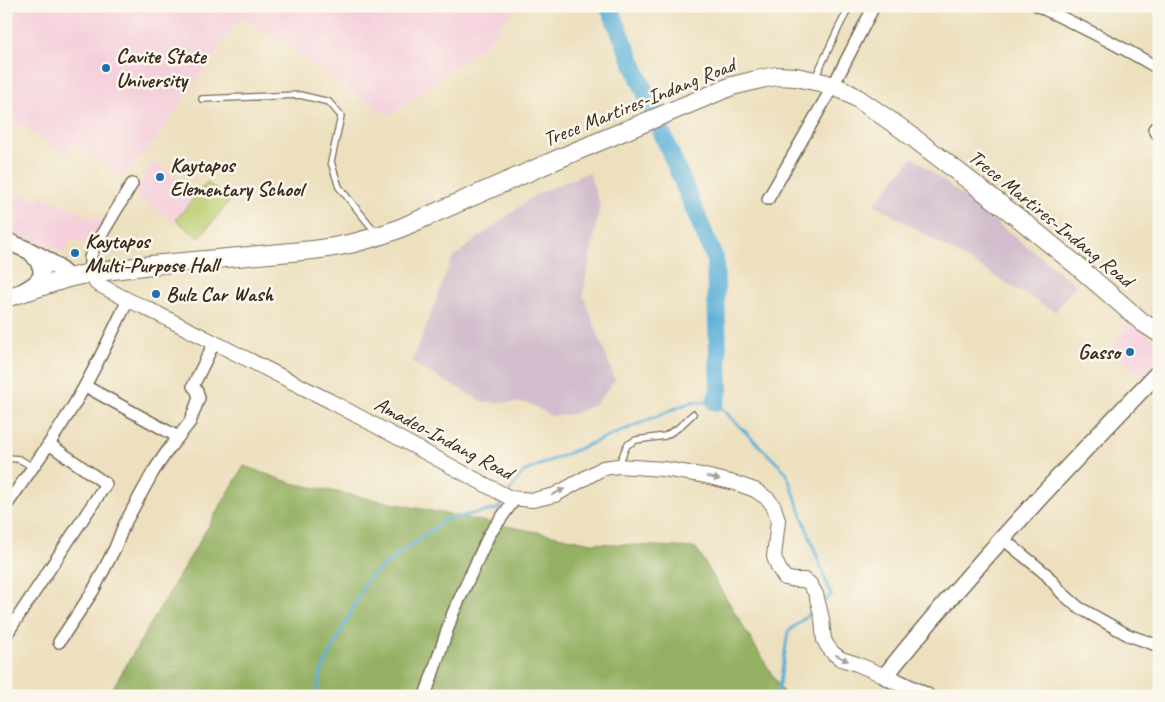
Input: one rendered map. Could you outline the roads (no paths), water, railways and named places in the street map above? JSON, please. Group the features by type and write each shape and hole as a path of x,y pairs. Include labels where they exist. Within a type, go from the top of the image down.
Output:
{"main road":[{"name":"Trece Martires-Indang Road","path":"13,296 68,278 94,278 151,265 354,244 430,216 616,134 732,86 771,77 786,76 814,80 833,86 877,111 1046,240 1142,322 1159,333"},
{"path":"6,242 49,261 60,268 68,278"},
{"path":"13,296 34,286 41,277 40,264 30,251"},
{"path":"884,676 1003,539 1159,372"},
{"name":"Amadeo-Indang Road","path":"884,676 926,696"}],"street":[{"path":"768,199 833,86 874,6"},
{"path":"1038,6 1139,56 1159,69"},
{"path":"94,278 90,258 94,247 132,184"},
{"name":"Amadeo-Indang Road","path":"94,278 128,300 330,401 512,499 533,500 555,495 603,468 618,466 664,469 701,475 755,490 768,499 774,507 778,520 774,557 778,569 785,578 805,580 810,584 816,594 822,619 824,640 828,647 837,657 884,676"},
{"path":"6,506 49,444 85,386 128,300"},
{"path":"59,642 97,584 124,525 153,472 190,422 199,398 193,386 214,343"},
{"path":"85,386 178,438"},
{"path":"6,636 106,484 49,444"},
{"path":"424,696 453,614 489,536 512,499"},
{"path":"1003,539 1041,569 1062,593 1078,606 1128,635 1159,646"}],"lane":[{"path":"814,80 850,6"},
{"path":"202,99 300,95 330,102 341,116 331,162 339,187 379,236"},
{"path":"618,466 627,445 636,440 665,436 678,428 693,414"},
{"path":"6,458 18,459 32,467"}],"waterway":[{"path":"608,6 715,259 719,390 715,402"},
{"path":"508,494 523,472 691,402 715,402 786,472 831,595 823,602"},
{"path":"315,696 322,670 368,578 446,519 498,509 504,499"},
{"path":"778,696 788,632 815,609"}],"place":[{"name":"Cavite State University","path":"106,68"},
{"name":"Kaytapos Elementary School","path":"160,177"},
{"name":"Kaytapos Multi-Purpose Hall","path":"75,253"},
{"name":"Bulz Car Wash","path":"156,294"},
{"name":"Gasso","path":"1130,352"}]}
